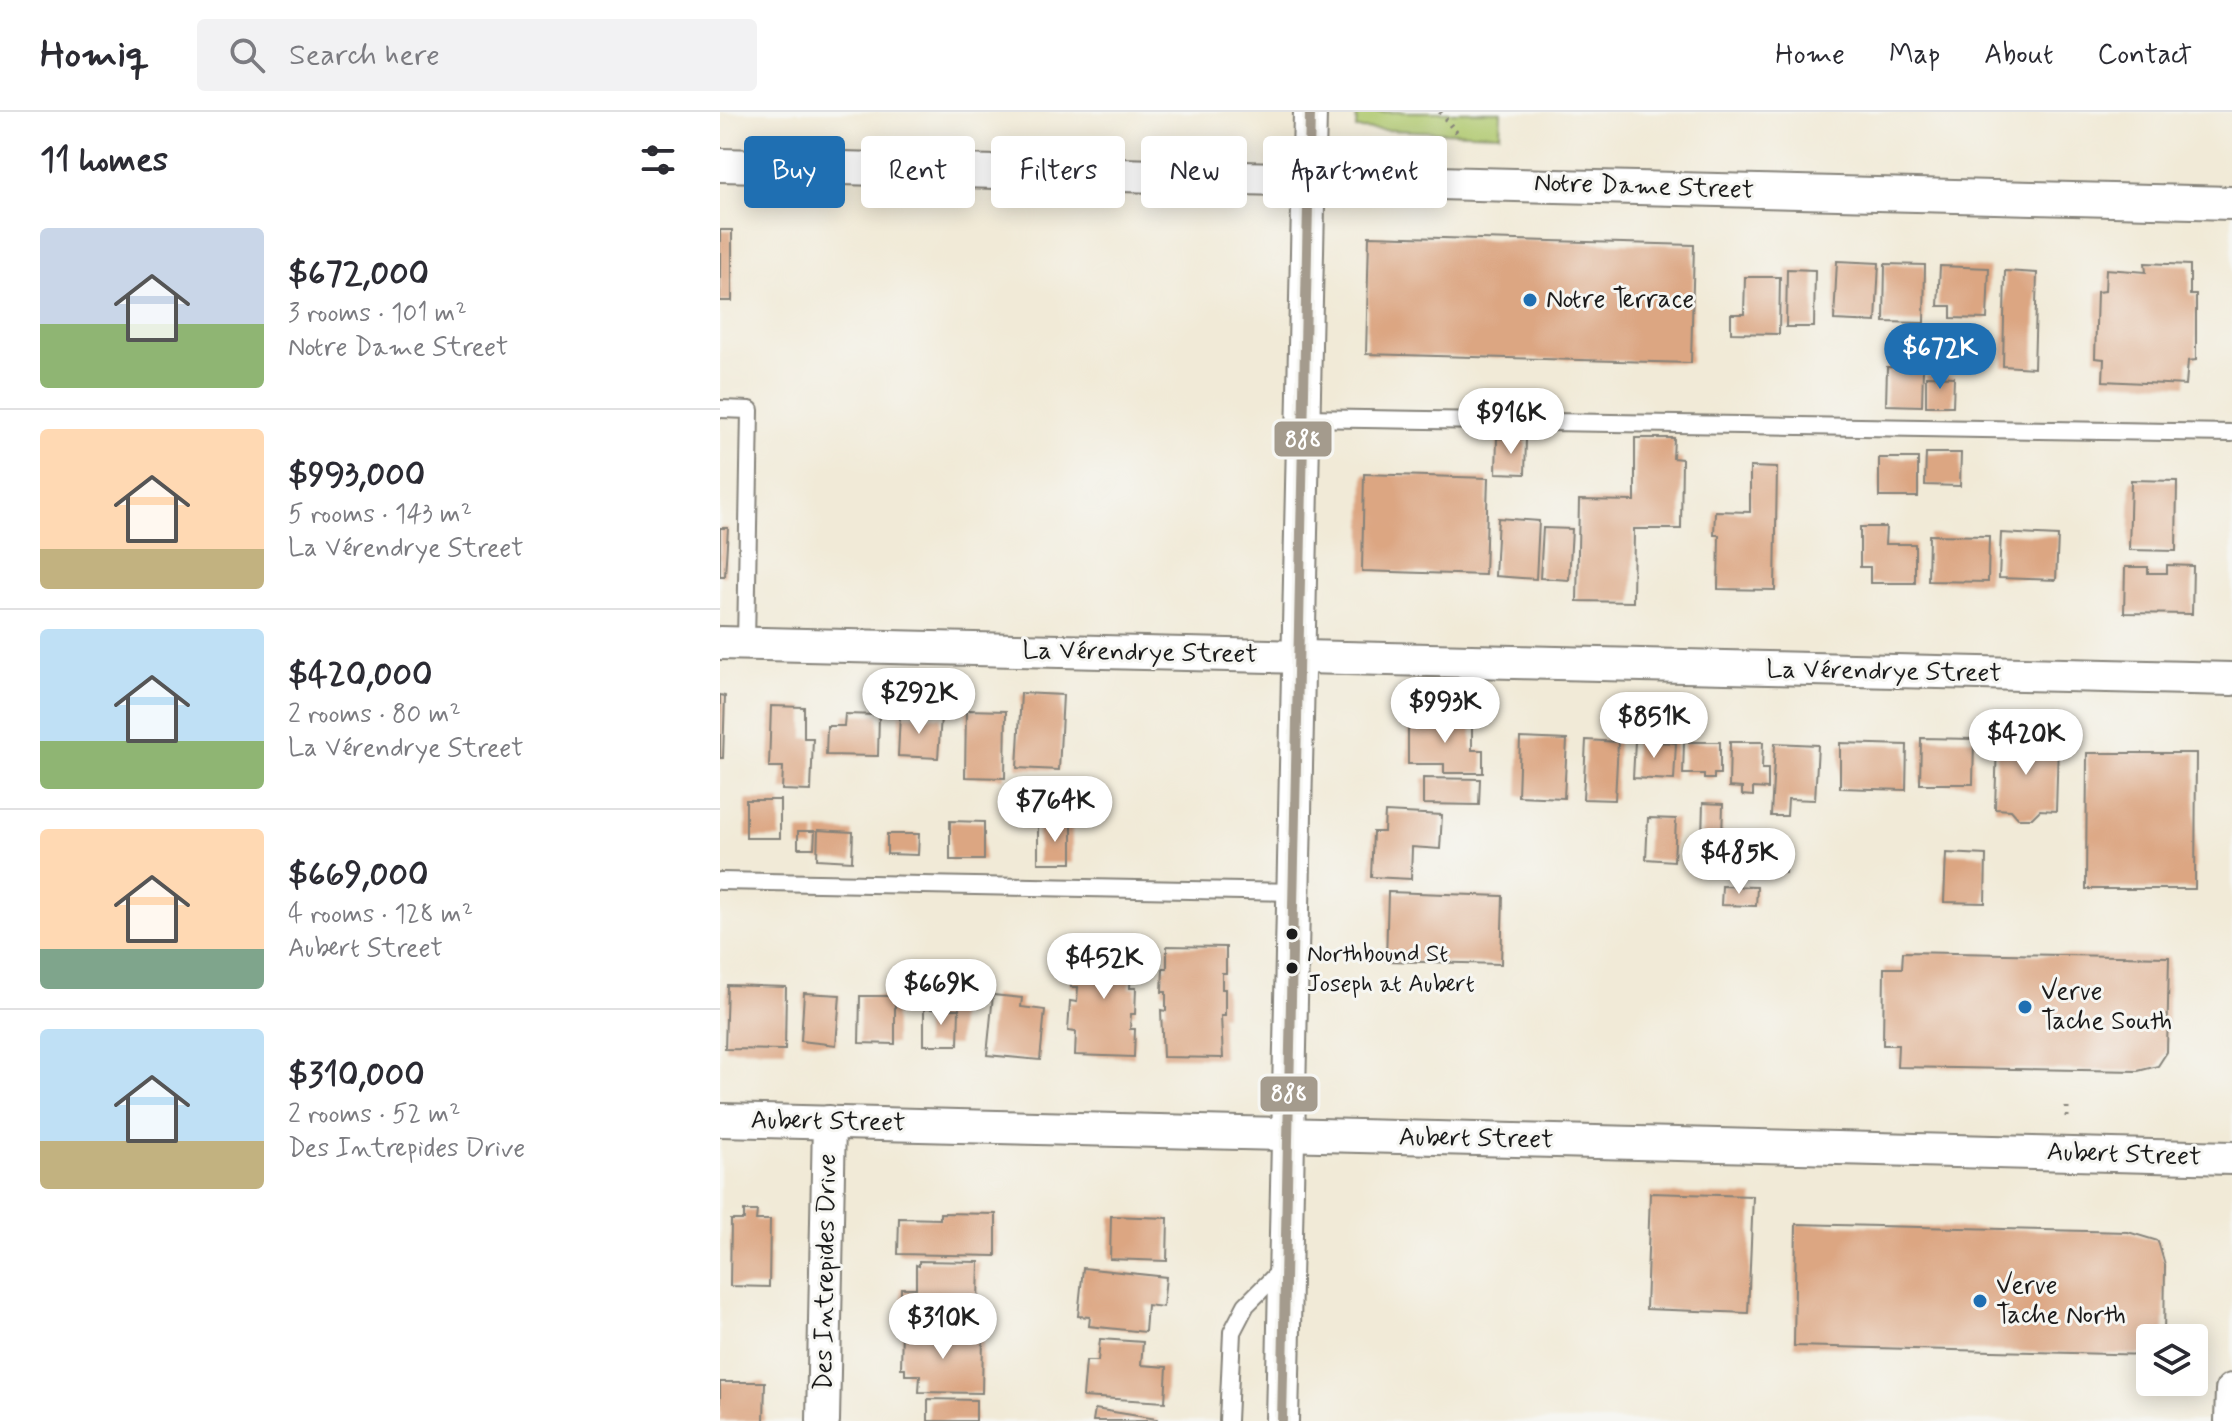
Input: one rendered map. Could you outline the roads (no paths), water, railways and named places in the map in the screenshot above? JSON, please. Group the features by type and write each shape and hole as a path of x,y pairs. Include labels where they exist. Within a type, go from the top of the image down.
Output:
{"street":[{"path":"1310,112 1310,136"},
{"name":"Notre Dame Street","path":"720,165 1263,177"},
{"name":"Notre Dame Street","path":"1447,182 2232,203"},
{"path":"1282,1421 1308,208"},
{"name":"La Vérendrye Street","path":"733,644 2232,679"},
{"name":"Aubert Street","path":"720,1120 2232,1158"},
{"name":"Des Intrepides Drive","path":"823,1421 829,1122"},
{"path":"2231,1421 2232,1390"}],"lane":[{"path":"720,409 750,410 733,644"},
{"path":"1303,418 2232,433"},
{"path":"720,881 1294,892"},
{"path":"1228,1421 1232,1332 1246,1305 1286,1264"}],"place":[{"name":"Notre Terrace","path":"1530,300"},
{"name":"Northbound St Joseph at Aubert","path":"1292,968"},
{"name":"Verve Tache South","path":"2025,1007"},
{"name":"Verve Tache North","path":"1980,1301"}]}
